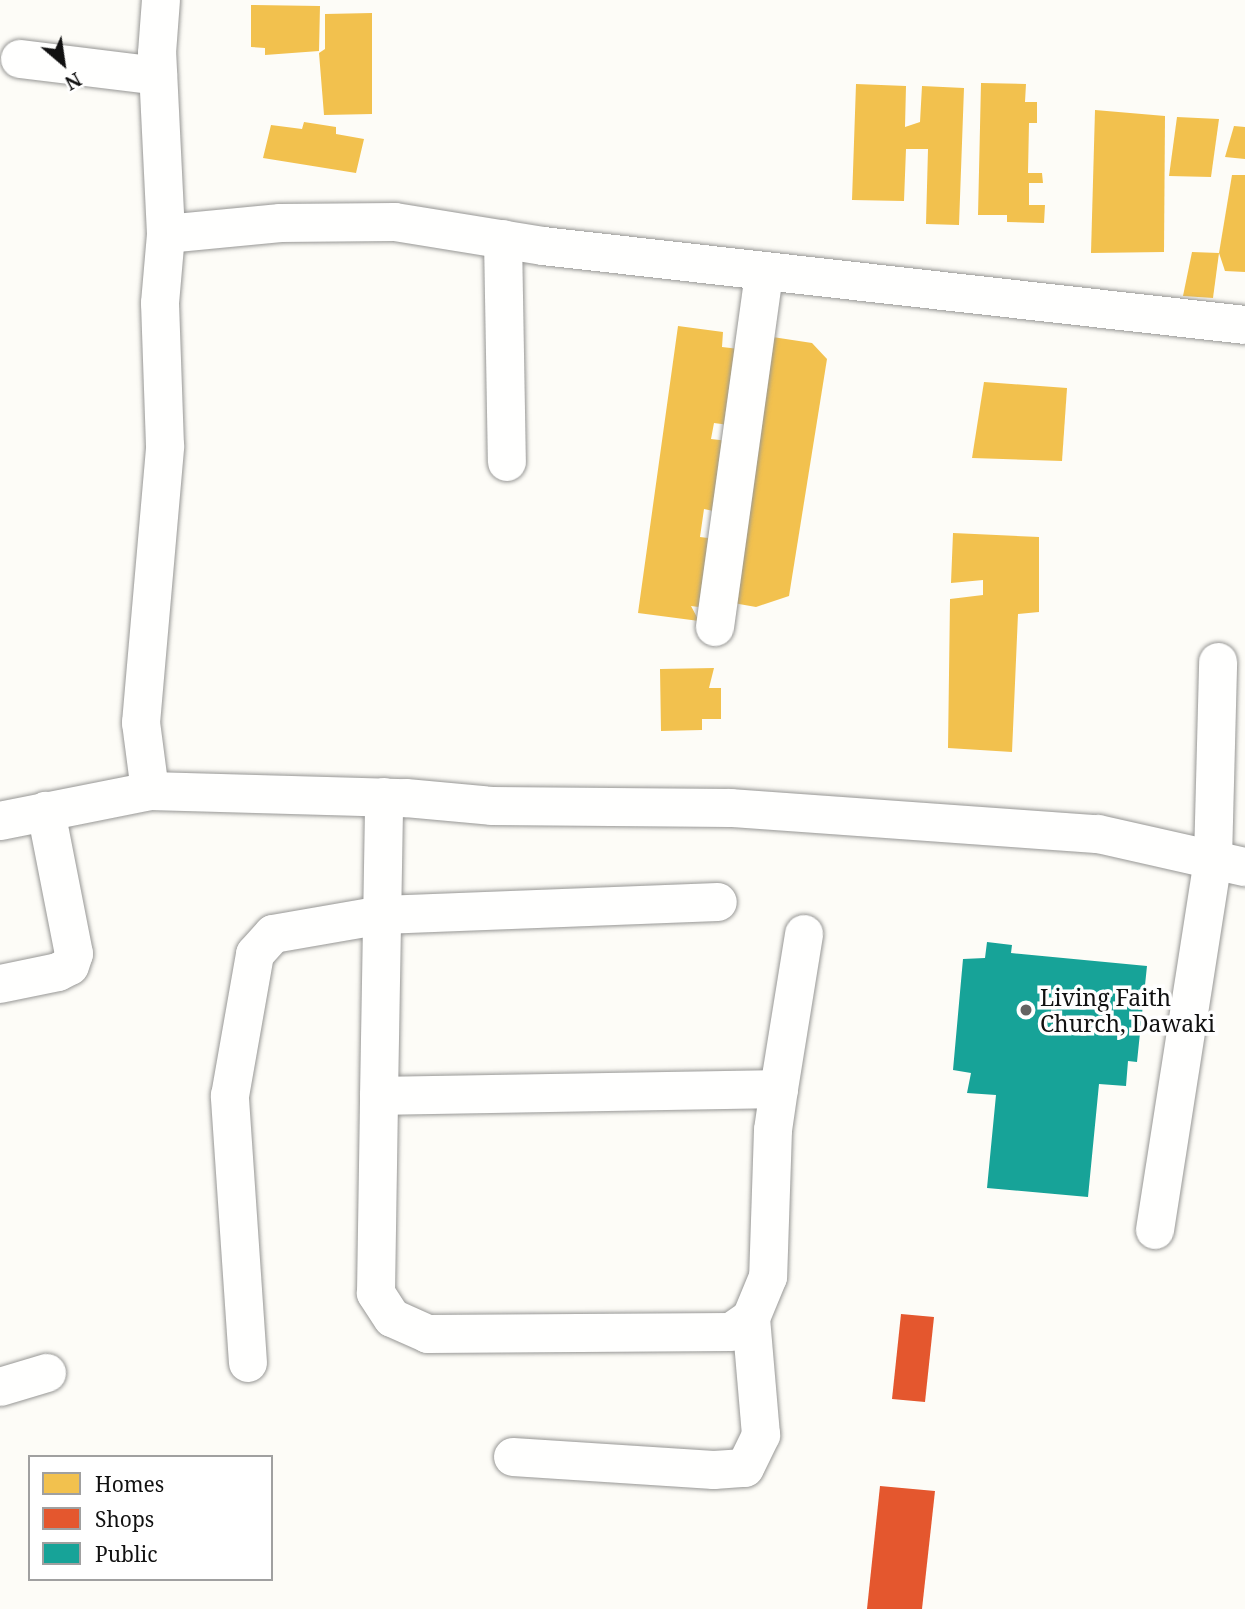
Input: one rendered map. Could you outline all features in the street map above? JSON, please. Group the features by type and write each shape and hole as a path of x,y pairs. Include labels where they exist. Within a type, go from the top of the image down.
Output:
{"street":[{"path":"149,791 141,723 165,446 160,303 166,234 158,76 161,0"},
{"path":"20,59 158,76"},
{"path":"166,234 280,223 395,222 503,239 764,272 1245,325"},
{"path":"503,239 507,462"},
{"path":"715,627 764,272"},
{"path":"1155,1230 1229,863 1218,662"},
{"path":"0,821 149,791 384,797 492,806 731,808 1098,835 1171,854 1229,863"},
{"path":"384,797 376,1293 391,1318 428,1334 731,1332 751,1318"},
{"path":"0,985 58,972 70,966 74,954 46,811"},
{"path":"247,1363 230,1096 255,954 273,934 382,915 718,902"},
{"path":"513,1457 714,1470 745,1468 761,1435 751,1318 768,1277 773,1130 804,934"},
{"path":"379,1096 779,1089"},
{"path":"0,1387 47,1373"}],"building: Homes":[{"path":"251,5 320,6 319,51 265,55 265,48 251,47"},
{"path":"372,13 372,114 324,115 319,53 325,49 325,14"},
{"path":"981,83 1026,84 1025,102 1037,102 1037,123 1029,123 1028,173 1042,173 1043,183 1029,183 1029,205 1045,205 1044,223 1007,222 1007,215 978,215"},
{"path":"856,84 906,86 905,127 920,122 922,86 964,88 959,225 926,224 928,149 906,149 904,201 852,200"},
{"path":"1095,110 1165,116 1164,252 1091,253"},
{"path":"1177,117 1219,119 1211,177 1169,176"},
{"path":"304,122 336,127 336,134 364,139 356,173 263,158 271,125 302,129"},
{"path":"1234,126 1245,127 1245,159 1225,157"},
{"path":"1232,175 1245,175 1245,272 1225,271 1219,253"},
{"path":"1192,252 1219,253 1213,298 1183,296"},
{"path":"678,326 723,332 722,347 739,349 729,425 714,423 711,439 728,441 718,512 704,509 700,537 716,539 706,608 691,606 699,621 638,613"},
{"path":"766,336 812,343 827,359 789,596 756,607 722,601"},
{"path":"984,382 1067,388 1062,461 972,458"},
{"path":"953,533 1039,537 1039,612 1018,614 1012,752 948,748 950,599 983,595 983,580 951,583"},
{"path":"714,668 709,688 721,688 721,719 702,719 702,730 661,731 660,669"}],"building: Shops":[{"path":"901,1314 934,1317 925,1402 892,1399"},
{"path":"880,1486 935,1491 922,1609 867,1609"}],"building: Public":[{"path":"987,942 1012,945 1011,953 1147,966 1137,1062 1128,1061 1126,1086 1099,1084 1088,1197 987,1188 996,1095 967,1093 971,1073 953,1070 963,959 985,958"}],"place":[{"name":"Living Faith Church, Dawaki","path":"1026,1010"}]}
